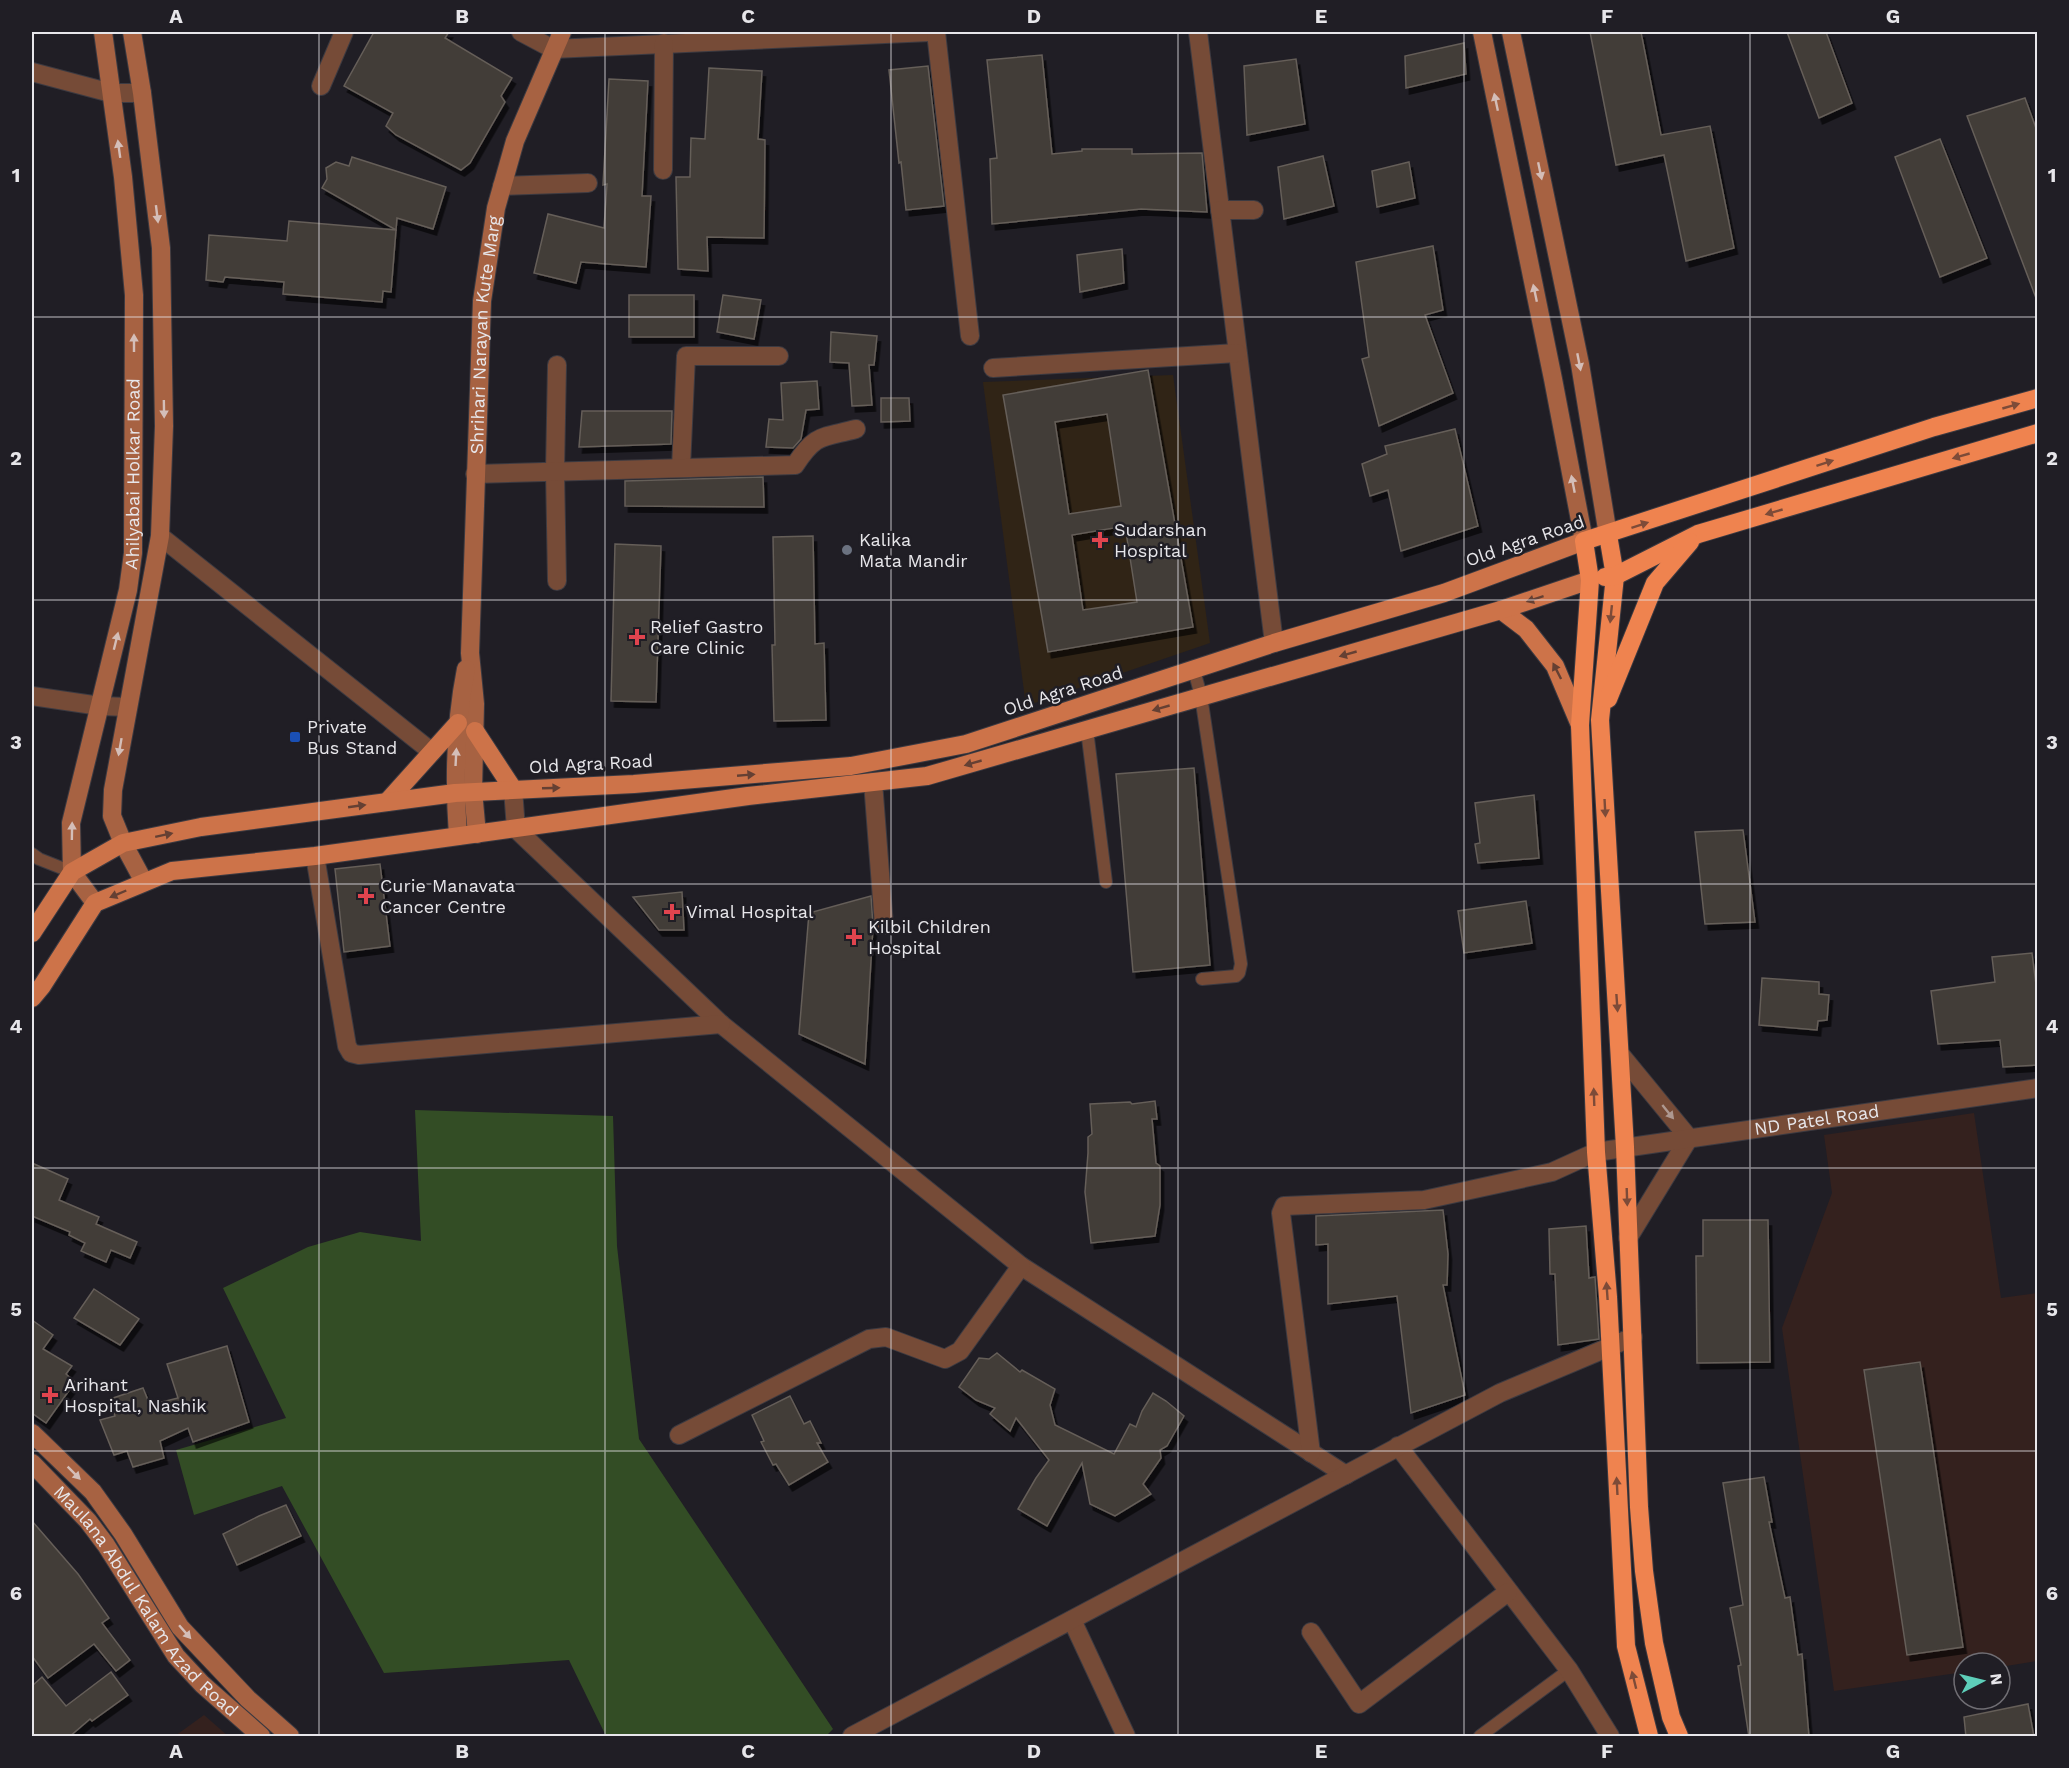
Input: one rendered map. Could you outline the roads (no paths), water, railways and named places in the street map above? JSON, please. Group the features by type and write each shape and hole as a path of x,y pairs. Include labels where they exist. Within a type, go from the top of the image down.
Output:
{"highway":[{"name":"Old Agra Road","path":"1584,542 1934,427 2037,398"},
{"path":"1590,580 1615,576 1698,534 2037,433"},
{"path":"1600,720 1655,582 1698,534"},
{"path":"1608,535 1615,576 1600,720 1625,1147 1639,1507 1644,1571 1654,1643 1671,1717 1679,1737"},
{"path":"1584,542 1590,580 1580,725 1596,1152 1608,1297 1626,1646 1649,1737"}],"main road":[{"name":"Ahilyabai Holkar Road","path":"72,872 71,823 128,590 133,553 134,295 123,177 102,32"},
{"name":"Ahilyabai Holkar Road","path":"132,32 142,93 160,248 164,426 160,536 113,790 112,816 123,843 144,882"},
{"name":"Shrihari Narayan Kute Marg","path":"458,836 475,731 470,653 482,301 496,208 515,141 553,48 562,32"},
{"path":"1482,32 1584,542"},
{"path":"1511,32 1580,364 1608,535"},
{"name":"Old Agra Road","path":"72,872 123,843 201,827 464,792 634,784 851,766 966,744 1274,643 1444,593 1584,542"},
{"path":"32,998 95,903 172,871 315,856 737,798 927,776 1501,610 1590,580"},
{"path":"1501,610 1527,629 1555,666 1580,725"},
{"name":"Shrihari Narayan Kute Marg","path":"470,653 459,703 458,723 464,792 477,834"},
{"path":"387,802 458,723"},
{"path":"475,731 513,789"},
{"path":"32,933 72,872 95,903"},
{"path":"32,1432 93,1492 123,1534 180,1627 248,1699 290,1737"},
{"name":"Maulana Abdul Kalam Azad Road","path":"32,1463 88,1521 106,1545 176,1656 202,1684 261,1737"},
{"path":"235,1713 248,1699"}],"street":[{"path":"321,86 345,32"},
{"path":"521,32 553,48 930,32"},
{"path":"936,32 970,336"},
{"path":"1198,32 1274,643"},
{"path":"663,170 664,43"},
{"path":"32,72 111,93 142,93"},
{"path":"502,186 588,183"},
{"path":"1220,210 1254,210"},
{"path":"1224,242 1240,262"},
{"path":"993,368 1237,353"},
{"path":"681,468 686,356 779,356"},
{"path":"557,365 555,471 557,581"},
{"path":"475,474 795,465 807,446 820,437 856,429"},
{"path":"160,536 432,752"},
{"path":"32,696 100,706 128,707"},
{"path":"873,782 884,925"},
{"path":"513,789 516,829 721,1024 1021,1266 1346,1475"},
{"path":"315,856 347,1046 351,1053 359,1055 721,1024"},
{"path":"1620,1054 1689,1138 1628,1238"},
{"name":"ND Patel Road","path":"1311,1453 1282,1209 1284,1206 1424,1200 1552,1172 1596,1152 2037,1088"},
{"path":"679,1435 869,1339 886,1337 945,1359 953,1357 960,1352 1021,1266"},
{"path":"852,1737 1500,1393 1633,1337"},
{"path":"1398,1446 1569,1670 1610,1737"},
{"path":"1311,1632 1359,1704 1508,1592"},
{"path":"1072,1620 1126,1737"}],"lane":[{"path":"1194,670 1201,696 1241,963 1236,976 1202,979"},
{"path":"1087,729 1106,882"},
{"path":"35,857 72,872"},
{"path":"1480,1737 1569,1670"}],"place":[{"name":"Sudarshan Hospital","path":"1100,540"},
{"name":"Kalika Mata Mandir","path":"847,550"},
{"name":"Relief Gastro Care Clinic","path":"637,637"},
{"name":"Private Bus Stand","path":"295,737"},
{"name":"Curie Manavata Cancer Centre","path":"366,896"},
{"name":"Vimal Hospital","path":"672,912"},
{"name":"Kilbil Children Hospital","path":"854,937"},
{"name":"Arihant Hospital, Nashik","path":"50,1395"}]}
